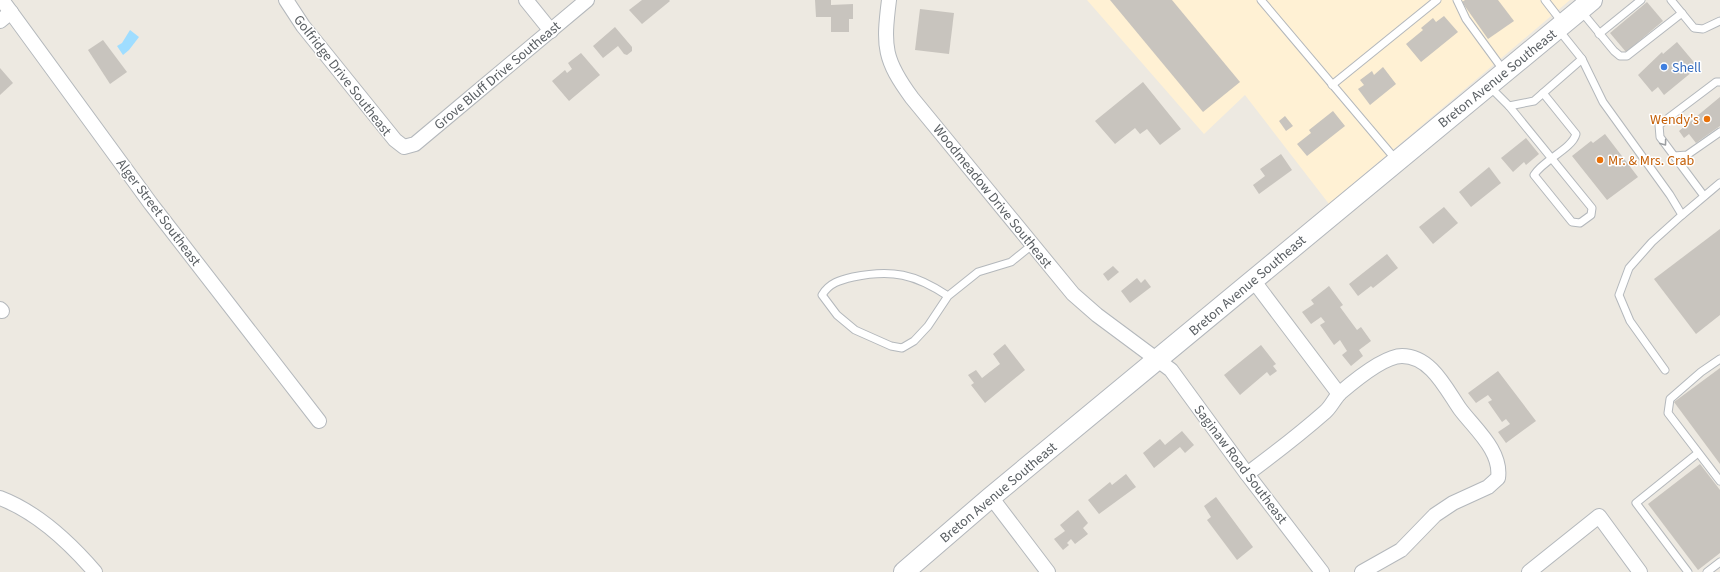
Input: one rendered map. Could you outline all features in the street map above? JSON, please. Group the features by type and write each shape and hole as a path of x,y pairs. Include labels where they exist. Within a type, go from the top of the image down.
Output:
{"main road":[{"name":"Breton Avenue Southeast","path":"904,572 991,497 1561,26 1585,4"}],"street":[{"name":"Alger Street Southeast","path":"2,0 151,204 319,421"},
{"name":"Golfridge Drive Southeast","path":"286,0 303,26 322,50 395,140 404,147"},
{"path":"526,0 551,31"},
{"name":"Grove Bluff Drive Southeast","path":"404,147 415,144 587,0"},
{"name":"Woodmeadow Drive Southeast","path":"889,0 885,44 889,62 896,76 1073,294 1087,307 1157,359"},
{"path":"0,21 11,12"},
{"path":"1252,280 1339,394"},
{"path":"1246,474 1280,450 1327,410 1339,394 1372,369 1389,359 1402,356 1418,360 1433,370 1460,409 1489,445 1496,457 1499,468 1498,478 1488,487 1453,503 1435,515 1401,550 1362,572"},
{"name":"Saginaw Road Southeast","path":"1157,359 1170,370 1246,474 1322,572"},
{"path":"991,497 1048,572"},
{"path":"0,498 31,514 77,551 95,572"},
{"path":"1529,572 1599,516 1640,572"}],"lane":[{"path":"1261,0 1397,161"},
{"path":"1332,85 1437,0"},
{"path":"1456,0 1468,23 1504,72"},
{"path":"1545,0 1582,59 1603,102 1670,195 1682,215"},
{"path":"1671,0 1694,28 1703,29 1720,21"},
{"path":"1585,4 1599,34 1620,56 1627,56 1656,31 1682,13"},
{"path":"1599,34 1622,19 1638,5"},
{"path":"1509,106 1534,101 1582,59"},
{"path":"1704,196 1660,137 1659,125 1716,82 1720,82"},
{"path":"1488,86 1509,106 1552,157 1592,208 1591,215 1580,223 1572,222 1534,175 1552,157 1574,139 1576,134 1544,93"},
{"path":"1674,156 1687,155 1720,132"},
{"path":"1665,370 1630,321 1619,295 1629,268 1652,242 1720,183"},
{"path":"948,296 929,283 908,276 888,273 870,274 840,280 827,287 822,295 834,311 855,330 898,348 914,341 928,326 948,296 978,272 1011,262 1032,245"},
{"path":"1720,359 1701,372 1670,399 1668,413 1720,481"},
{"path":"1688,572 1636,503 1698,453"},
{"path":"1707,572 1720,562"}],"shaded area":[{"path":"1087,0 1570,0 1329,204 1245,95 1204,134"}],"water":[{"path":"130,30 139,37 123,55 117,46 122,43"}],"building":[{"path":"642,0 670,1 642,24 629,10"},
{"path":"815,0 831,0 831,5 853,4 853,19 849,19 849,32 831,32 831,17 816,17"},
{"path":"1110,0 1172,0 1240,82 1203,112"},
{"path":"1465,0 1498,0 1514,21 1488,39 1462,2"},
{"path":"1647,2 1663,21 1626,52 1610,33"},
{"path":"920,9 954,13 949,54 915,50"},
{"path":"1444,16 1458,32 1421,62 1406,44 1423,30 1421,28 1433,18 1436,22"},
{"path":"615,27 632,47 632,51 627,55 624,54 618,46 603,58 593,46"},
{"path":"103,40 127,72 110,84 88,50"},
{"path":"1677,42 1698,67 1664,95 1658,87 1652,92 1638,75 1662,52 1663,54"},
{"path":"581,53 600,75 569,101 552,81 565,70 567,73 572,69 568,63"},
{"path":"1383,67 1396,84 1370,105 1358,89 1364,85 1360,80 1372,71 1374,75"},
{"path":"0,68 13,83 0,95"},
{"path":"1143,82 1181,129 1160,145 1147,129 1140,134 1135,128 1115,144 1095,121"},
{"name":"Wendy's","path":"1720,97 1720,126 1696,143 1689,134 1684,138 1679,131"},
{"path":"1333,111 1345,126 1307,156 1297,144 1311,133 1309,130"},
{"path":"1285,116 1293,126 1286,131 1279,121"},
{"path":"1605,134 1638,177 1607,200 1572,156 1591,141 1593,143"},
{"path":"1526,138 1539,154 1526,165 1524,162 1513,172 1501,158"},
{"path":"1281,154 1292,170 1259,194 1253,185 1265,176 1260,169"},
{"path":"1489,167 1501,183 1471,207 1459,192"},
{"path":"1444,207 1458,223 1433,244 1419,227"},
{"path":"1720,229 1720,315 1696,334 1654,279"},
{"path":"1387,254 1398,268 1373,288 1371,286 1358,296 1349,284"},
{"path":"1113,266 1119,272 1108,281 1103,274"},
{"path":"1137,278 1141,283 1145,279 1151,287 1130,303 1121,291"},
{"path":"1329,286 1343,305 1340,307 1357,330 1361,327 1371,341 1359,350 1363,356 1351,366 1342,355 1347,351 1340,340 1334,345 1320,325 1325,322 1321,317 1311,324 1302,312 1314,304 1311,300"},
{"path":"1005,344 1025,370 985,403 971,385 974,383 968,375 976,370 982,378 1000,364 993,354"},
{"path":"1261,345 1276,364 1273,366 1277,371 1270,376 1267,372 1240,395 1224,375"},
{"path":"1720,368 1720,464 1674,402"},
{"path":"1498,371 1536,421 1506,443 1498,432 1510,424 1506,419 1502,422 1488,402 1492,400 1488,395 1476,403 1468,393"},
{"path":"1182,431 1194,445 1185,453 1180,447 1154,468 1143,453 1160,439 1165,445"},
{"path":"1700,464 1720,490 1720,553 1698,570 1648,504"},
{"path":"1126,474 1136,487 1099,514 1088,500 1110,482 1112,485"},
{"path":"1216,497 1253,547 1237,560 1207,520 1211,517 1204,506"},
{"path":"1078,510 1088,523 1083,528 1088,534 1075,544 1071,539 1067,543 1069,545 1063,550 1054,539 1065,531 1060,525"}],"place":[{"name":"Shell","path":"1664,67"},
{"name":"Wendy's","path":"1707,119"},
{"name":"Mr. & Mrs. Crab","path":"1600,160"}]}
